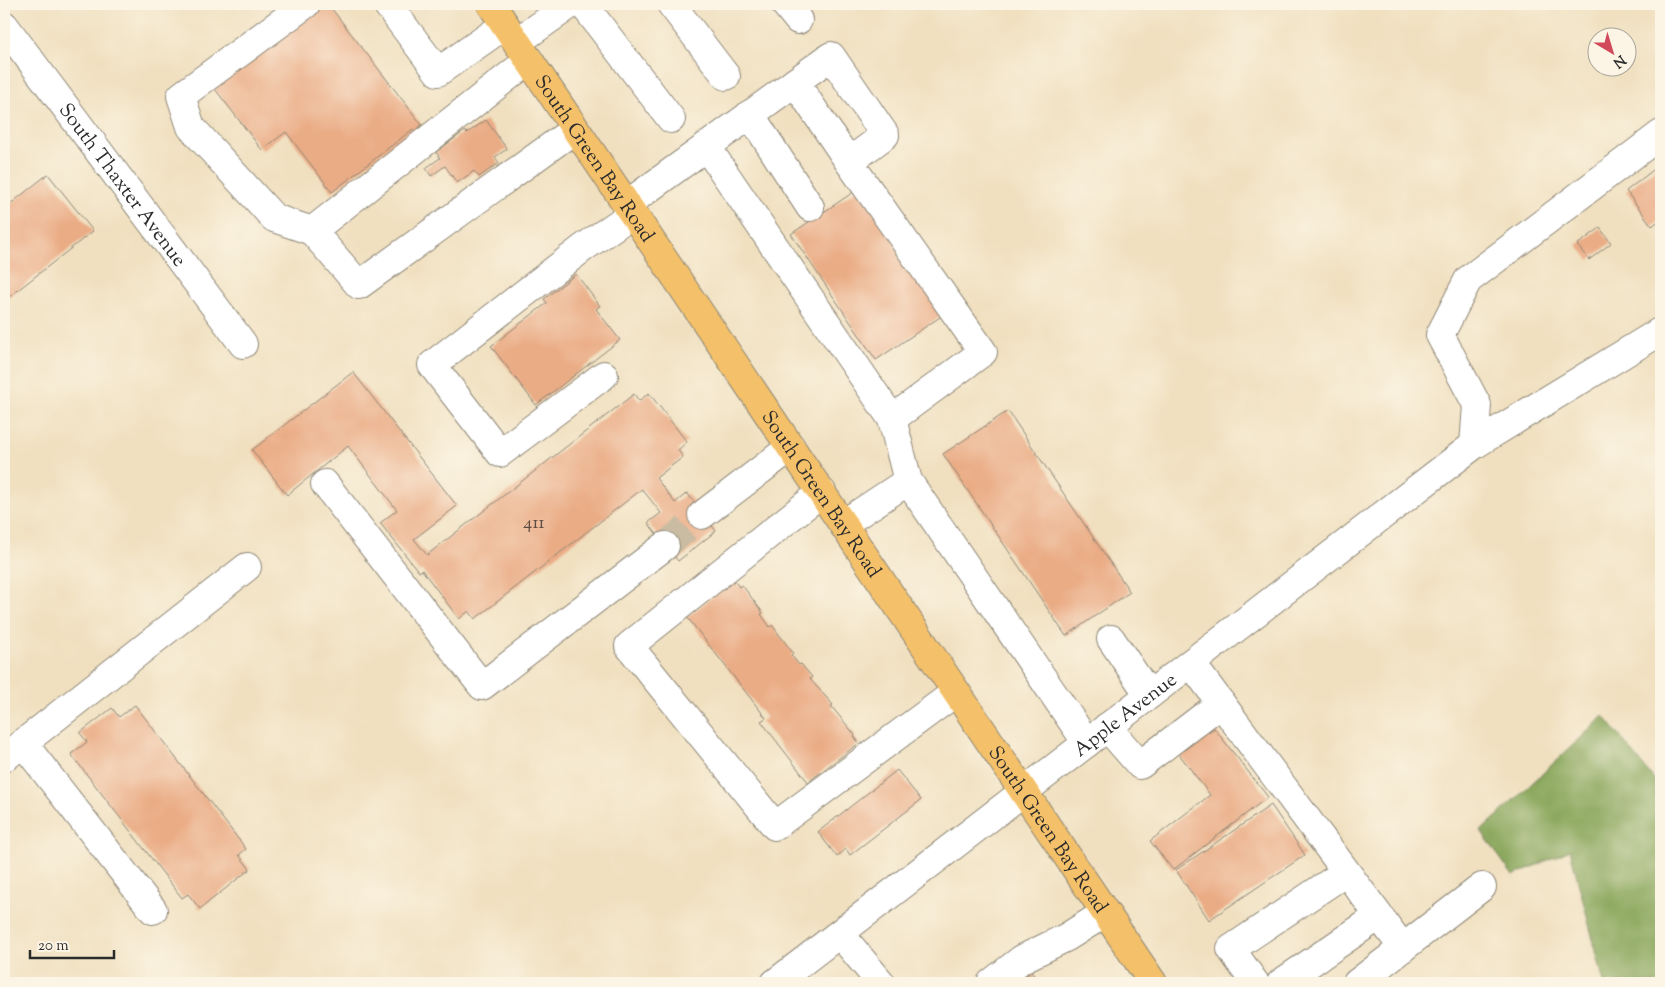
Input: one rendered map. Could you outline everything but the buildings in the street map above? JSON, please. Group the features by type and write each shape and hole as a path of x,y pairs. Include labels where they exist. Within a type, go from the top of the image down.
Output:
{"main road":[{"name":"South Green Bay Road","path":"510,33 1153,983"}],"street":[{"path":"306,4 182,96 191,127 274,218 312,231 359,285 575,129"},
{"path":"387,4 438,72 510,33 571,4"},
{"path":"583,4 671,119"},
{"path":"671,4 726,76"},
{"name":"South Thaxter Avenue","path":"4,25 244,344"},
{"path":"312,231 510,33"},
{"path":"604,375 500,453 432,365 583,248 706,146 831,56 885,135 848,162"},
{"path":"795,82 848,162 983,352 892,419"},
{"path":"750,114 810,207"},
{"path":"1474,445 1477,405 1440,335 1468,280 1661,134"},
{"path":"706,146 892,419 908,481 1097,735 1140,765 1221,703"},
{"name":"Apple Avenue","path":"775,983 1474,445 1661,332"},
{"path":"702,515 791,447"},
{"path":"843,524 908,481"},
{"path":"325,484 482,686 664,546"},
{"path":"822,492 629,646 775,826 956,692"},
{"path":"153,910 13,750 247,566"},
{"path":"1111,639 1150,695"},
{"path":"1191,663 1403,948"},
{"path":"1255,983 1231,949 1346,872"},
{"path":"1357,983 1482,887"},
{"path":"991,983 1022,959 1067,937 1105,913"},
{"path":"1281,983 1379,916"},
{"path":"840,934 881,983"}],"green space":[{"path":"1604,716 1661,788 1661,983 1604,983 1570,850 1513,876 1481,831"}],"tunnel":[{"path":"665,546 702,515"}]}
